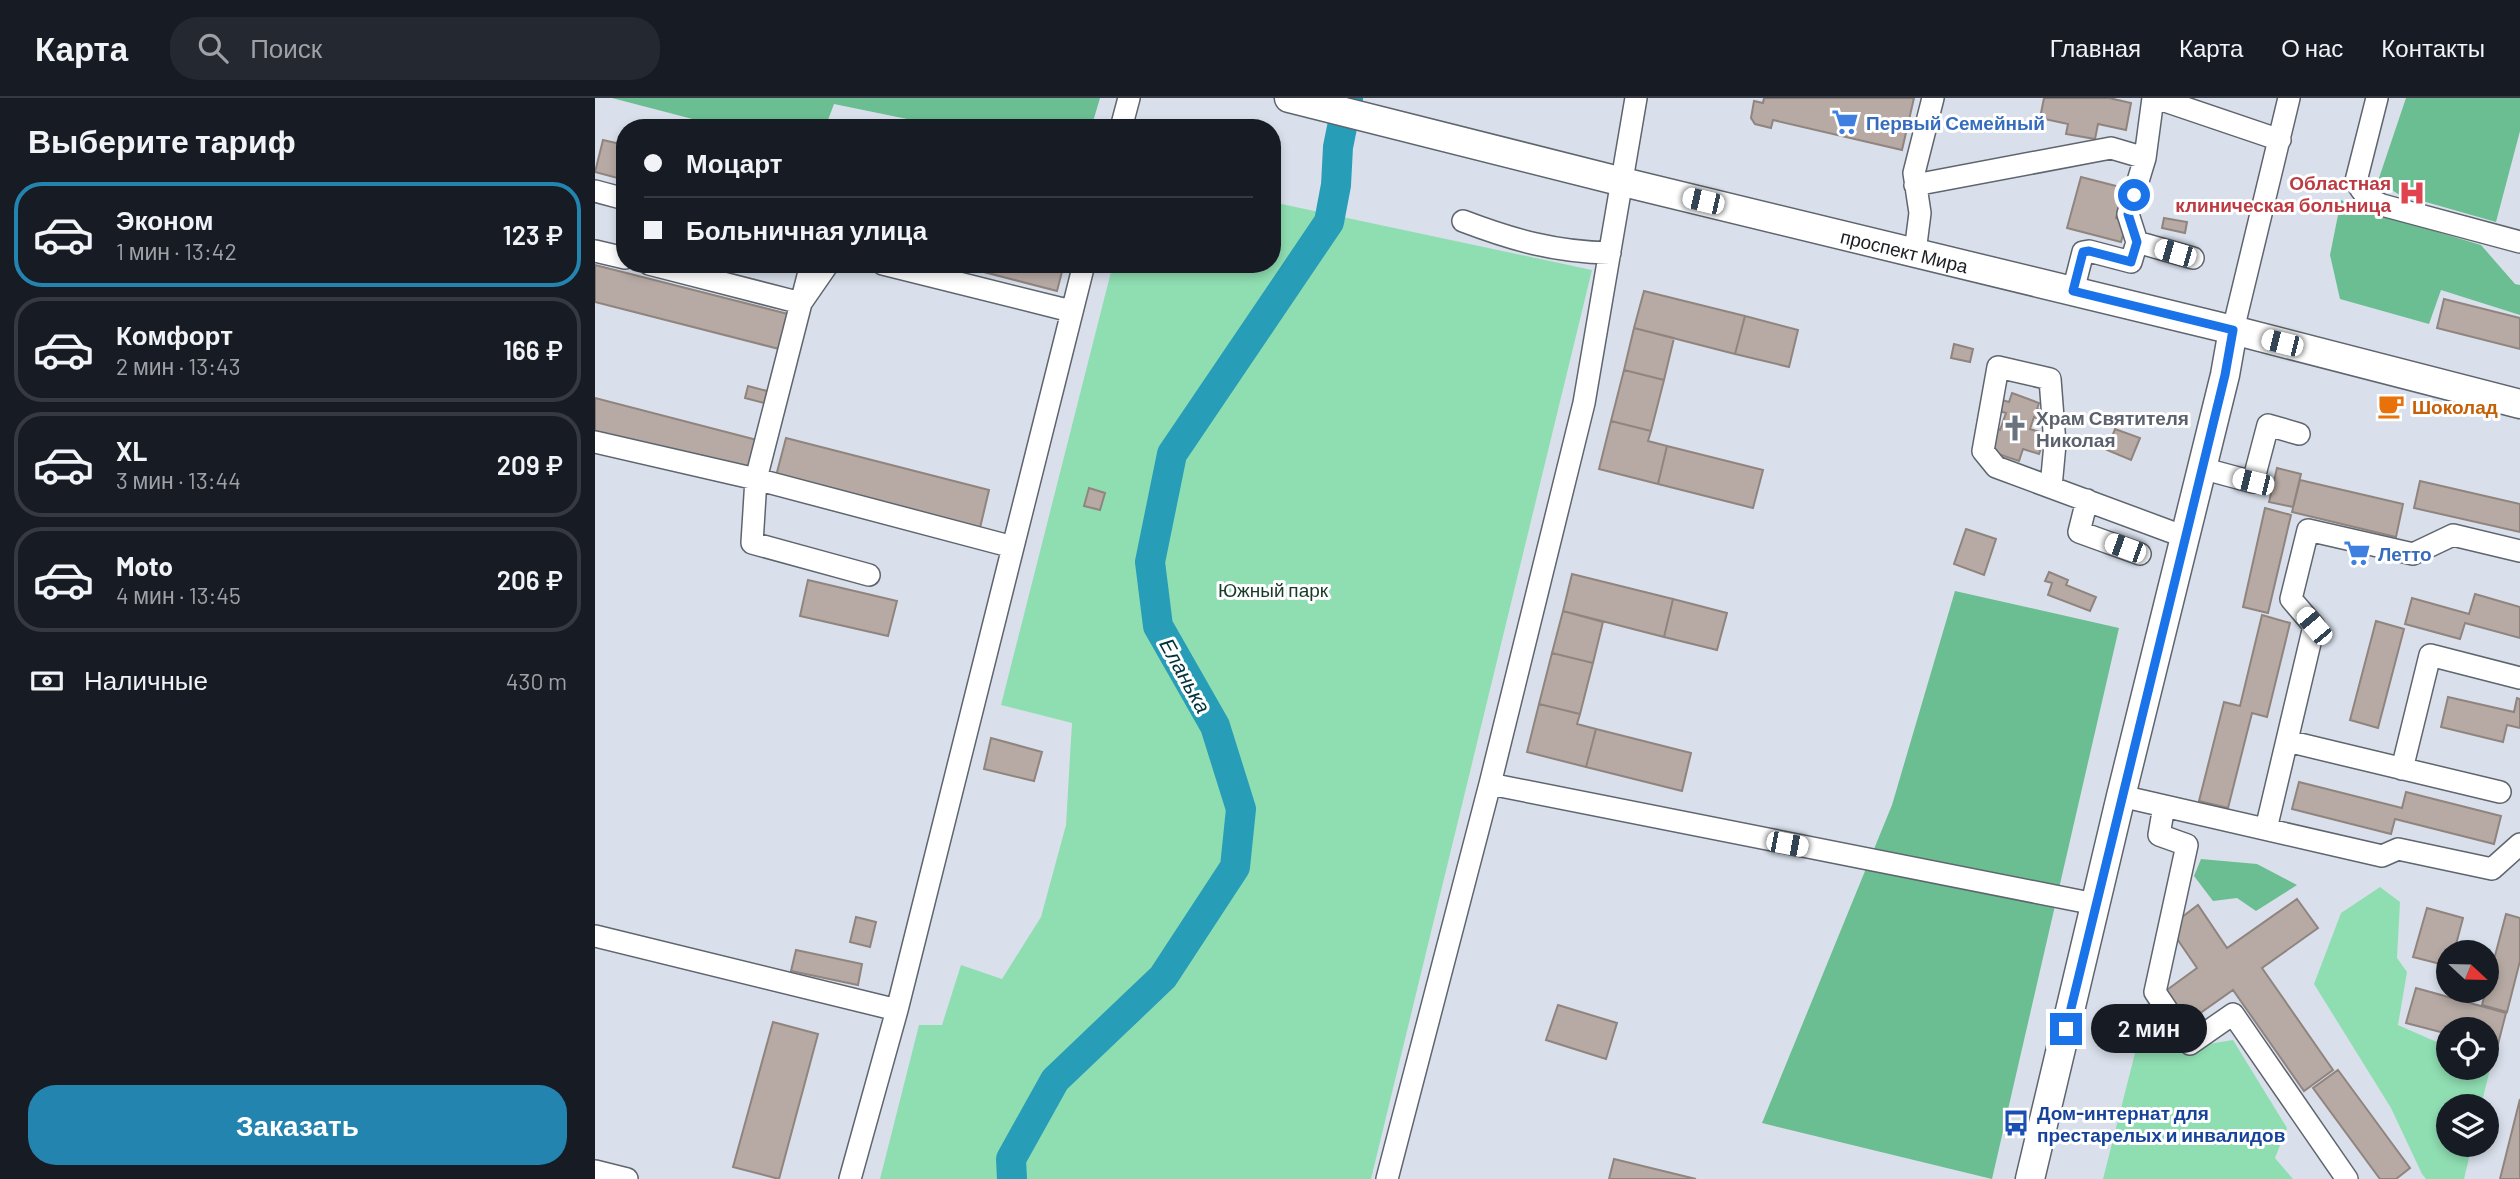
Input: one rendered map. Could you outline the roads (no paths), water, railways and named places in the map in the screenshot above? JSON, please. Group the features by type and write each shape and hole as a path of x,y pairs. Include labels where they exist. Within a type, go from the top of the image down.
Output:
{"main road":[{"name":"проспект Мира","path":"1301,101 2233,330 2520,404"},
{"path":"2030,1179 2225,375 2233,330"}],"street":[{"path":"1123,119 1129,98"},
{"path":"1387,1179 1490,784 1584,403 1636,98"},
{"path":"1915,252 1920,214 1914,173 1933,98"},
{"path":"2073,291 2083,252 2089,251 2131,262 2137,242 2128,214 2145,158 2155,98 2280,140"},
{"path":"2233,330 2289,98"},
{"path":"2377,98 2356,181 2362,193 2382,205 2520,242"},
{"path":"1915,185 2111,148 2145,158"},
{"path":"595,191 616,197"},
{"path":"1463,221 1511,240 1574,252 1610,250"},
{"path":"2137,242 2193,258"},
{"path":"595,251 616,256"},
{"path":"684,273 801,303"},
{"path":"809,273 756,479 752,543 869,575"},
{"path":"801,303 822,273"},
{"path":"919,273 1071,311"},
{"path":"850,1179 897,1010 1082,273"},
{"path":"2052,487 2055,444 2050,379 1999,366 1983,451 1996,467 2185,537"},
{"path":"2201,468 2253,482 2268,425 2299,434"},
{"path":"595,442 756,479 1013,547"},
{"path":"2087,500 2079,532 2140,554"},
{"path":"2266,829 2314,626 2291,599 2308,530 2413,554 2453,535 2520,551"},
{"path":"2402,769 2430,654 2520,678"},
{"path":"2287,741 2500,792"},
{"path":"1490,784 2095,904"},
{"path":"2121,796 2382,856 2398,849 2492,869 2520,844"},
{"path":"2164,806 2159,835 2187,845 2155,992 2190,1044 2233,1014 2347,1179"},
{"path":"595,936 897,1010"},
{"path":"595,1171 627,1179"}],"waterway":[{"name":"Еланька","path":"1012,1179 1011,1159 1055,1080 1163,977 1235,867 1241,809 1215,726 1158,626 1150,562 1172,454 1329,222 1336,185 1338,147 1348,98"}],"place":[{"name":"Первый Семейный","path":"1845,122"},
{"name":"Областная клиническая больница","path":"2412,193"},
{"name":"Шоколад","path":"2391,406"},
{"name":"Храм Святителя Николая","path":"2015,428"},
{"name":"Летто","path":"2357,553"},
{"name":"Дом-интернат для престарелых и инвалидов","path":"2016,1123"}],"park label":[{"name":"Южный парк","path":"1273,589"}]}
